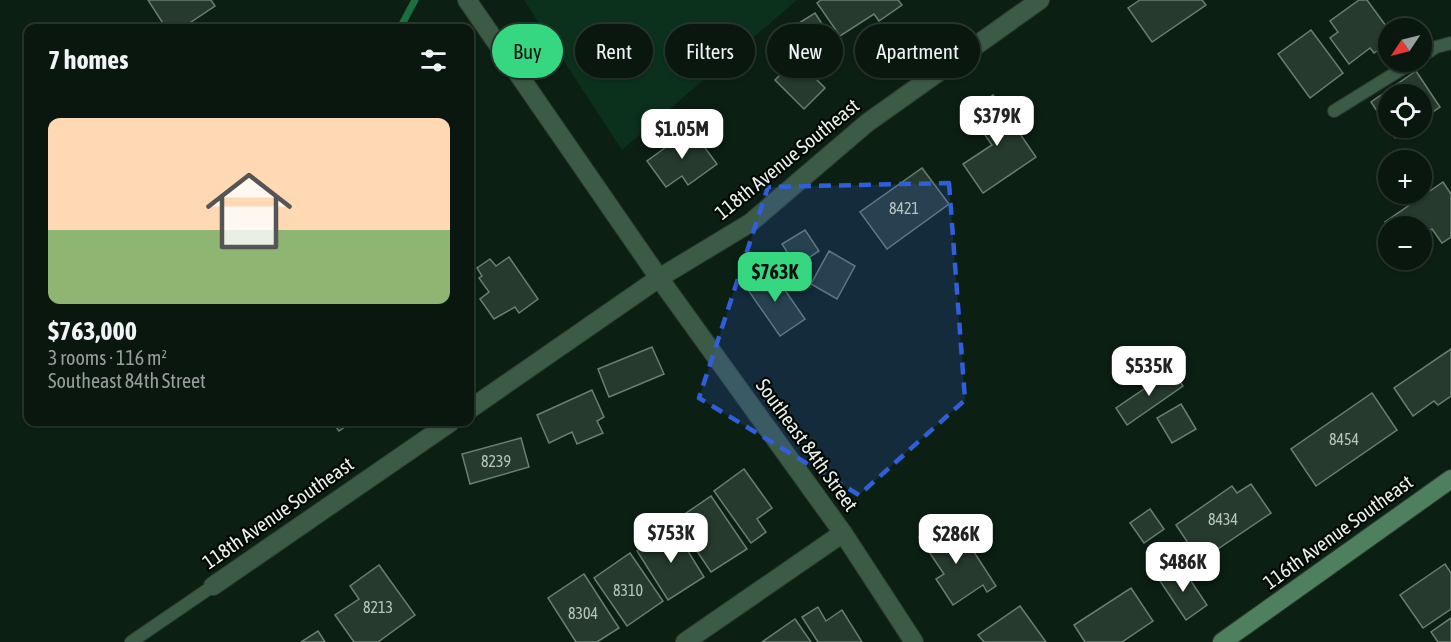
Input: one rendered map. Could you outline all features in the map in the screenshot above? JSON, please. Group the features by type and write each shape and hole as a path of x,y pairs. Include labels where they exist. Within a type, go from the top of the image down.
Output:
{"street":[{"name":"Southeast 84th Street","path":"467,0 659,278 843,533 914,642"},
{"name":"118th Avenue Southeast","path":"474,406 659,278 750,223 867,123 1040,0"},
{"name":"118th Avenue Southeast","path":"213,586 445,426"},
{"name":"116th Avenue Southeast","path":"1222,642 1448,486"},
{"path":"685,642 843,533"}],"lane":[{"path":"1432,50 1451,43"},
{"path":"1334,111 1397,72"},
{"name":"118th Avenue Southeast","path":"131,642 213,586"}],"highlighted area":[{"path":"949,183 965,400 859,495 699,398 768,187"}],"green space":[{"path":"524,0 797,0 755,36 755,24 665,24 665,78 706,78 622,150 563,60 563,24 540,24"}],"building":[{"path":"148,0 211,0 215,6 188,24 163,24"},
{"path":"821,0 898,0 902,5 879,21 874,14 855,24 843,34 843,24 832,24 817,3"},
{"path":"1140,0 1202,0 1206,5 1152,42 1128,8"},
{"path":"1359,0 1367,0 1380,18 1378,18 1378,50 1374,53 1370,48 1349,64 1330,38 1338,32 1330,21"},
{"path":"815,13 822,24 797,24"},
{"path":"1311,30 1343,73 1310,98 1278,54"},
{"path":"1417,72 1425,84 1397,84"},
{"path":"777,78 815,78 825,88 804,109 775,80"},
{"path":"993,95 1036,157 983,193 963,164 992,145 969,112"},
{"path":"1432,95 1440,107 1432,112"},
{"path":"1378,97 1378,112 1371,102"},
{"path":"691,129 717,164 688,185 682,176 666,187 647,161"},
{"path":"922,168 949,204 887,249 860,212"},
{"path":"1443,182 1451,194 1451,237 1442,243 1432,229 1432,216 1394,216 1411,204 1432,204 1432,190"},
{"path":"805,230 819,251 796,266 782,244"},
{"path":"829,251 855,266 837,299 811,284"},
{"path":"509,257 538,299 519,313 515,307 494,319 480,299 489,292 479,278 482,276 477,268 490,259 496,266"},
{"path":"771,270 805,319 780,336 746,287"},
{"path":"652,347 664,374 609,397 598,369"},
{"path":"1451,349 1451,396 1438,405 1434,401 1413,416 1394,388"},
{"path":"1172,370 1183,386 1127,425 1116,408"},
{"path":"592,390 604,417 597,421 603,433 577,444 572,432 549,443 537,415"},
{"path":"1372,393 1397,430 1316,486 1291,449"},
{"path":"1181,404 1196,429 1172,443 1157,418"},
{"path":"335,426 346,426 339,431"},
{"path":"521,438 529,467 470,484 462,454"},
{"path":"744,469 772,508 757,519 766,532 751,543 714,491"},
{"path":"1251,484 1271,513 1200,561 1176,525 1232,486 1237,493"},
{"path":"711,496 747,549 711,572 676,520"},
{"path":"1150,509 1164,529 1144,543 1130,523"},
{"path":"941,522 959,550 975,539 981,548 974,552 996,586 987,592 983,585 953,605 936,579 944,574 919,537"},
{"path":"673,527 704,577 668,600 637,551"},
{"path":"630,553 663,601 627,626 594,578"},
{"path":"1445,564 1451,573 1451,609 1423,628 1400,595"},
{"path":"379,565 415,615 378,642 354,642 335,615 359,599 350,586"},
{"path":"1181,566 1207,605 1186,620 1160,581"},
{"path":"584,574 619,628 597,642 576,642 548,598"},
{"path":"1131,588 1153,621 1122,642 1085,642 1074,625"},
{"path":"1020,606 1046,642 984,642 978,635"},
{"path":"818,607 826,621 842,610 862,642 818,642 802,617"},
{"path":"1451,618 1451,642 1438,642 1431,632"},
{"path":"795,619 811,642 762,642"},
{"path":"318,631 325,642 301,642"}],"waterway":[{"path":"402,24 415,0"}]}
